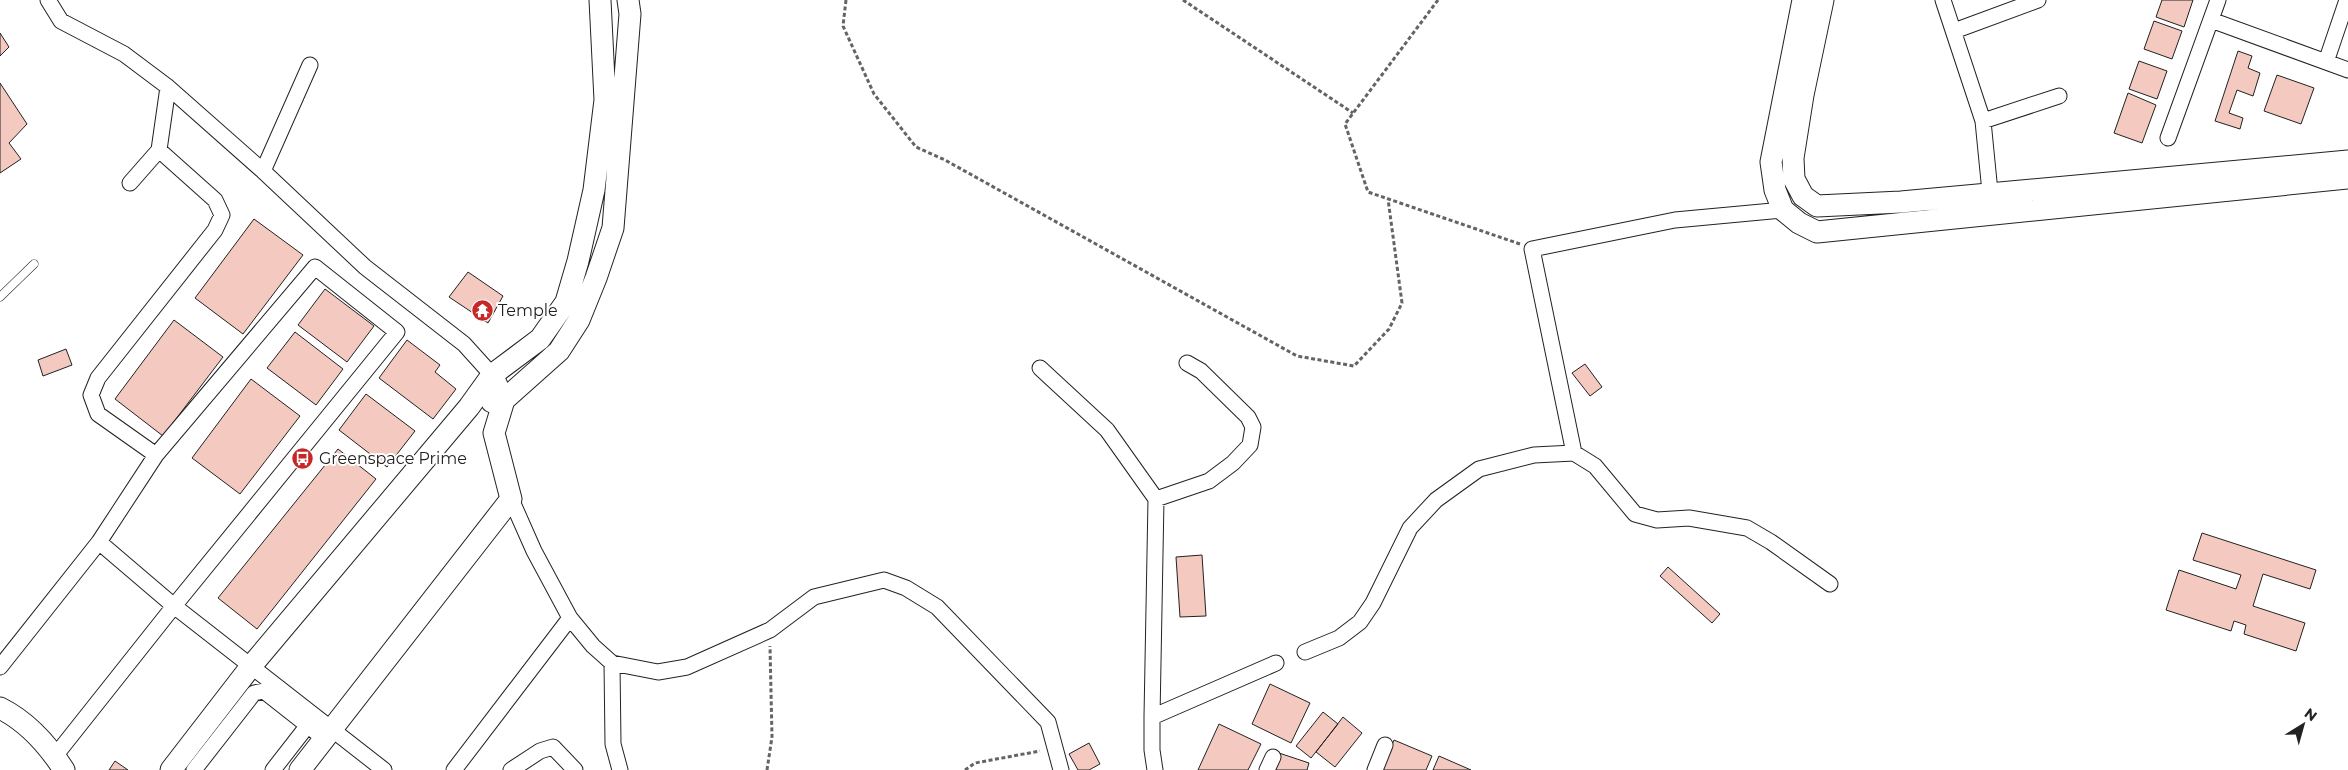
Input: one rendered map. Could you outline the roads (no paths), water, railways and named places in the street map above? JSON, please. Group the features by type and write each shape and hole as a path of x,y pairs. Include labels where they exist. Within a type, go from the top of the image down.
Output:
{"main road":[{"path":"171,770 252,665 470,407 492,375 540,339 566,302 578,261 594,190 605,100 600,0"},
{"path":"470,407 504,400 558,351 579,320 613,228 630,14 628,0"},
{"path":"1803,0 1771,162 1775,190 1783,210 1799,223 1817,232 2348,165"},
{"path":"1823,0 1803,95 1793,158 1794,179 1803,196 1817,206 1901,202 1990,192 2154,189"},
{"path":"300,770 511,499 494,433 504,400 492,375"},
{"path":"0,708 19,718 59,763"}],"street":[{"path":"48,0 61,21 124,54 168,87 263,171 365,267 464,344 492,375"},
{"path":"1943,0 1983,121 1990,192"},
{"path":"1954,30 2036,0"},
{"path":"2168,138 2218,0"},
{"path":"2326,62 2347,0"},
{"path":"2211,20 2348,70"},
{"path":"263,171 310,64"},
{"path":"130,183 159,150 168,87"},
{"path":"1983,121 2059,96"},
{"path":"156,455 98,414 91,395 98,378 215,230 222,216 215,200 159,150"},
{"path":"1574,453 1532,248 1675,220 1783,210"},
{"path":"0,667 99,542 156,455 315,266 397,332 174,606 59,763"},
{"path":"1156,498 1209,481 1233,463 1250,445 1253,427 1248,417 1201,371 1187,363"},
{"path":"1040,368 1107,430 1156,498 1152,717 1154,770"},
{"path":"1305,652 1339,638 1360,622 1374,603 1410,528 1436,500 1480,469 1534,455 1574,453 1596,466 1635,514 1657,520 1689,518 1747,528 1771,542 1830,584"},
{"path":"511,499 534,551 570,618 593,646 612,663 658,672 688,667 770,630 814,597 884,580 906,588 937,607 1048,722 1060,770"},
{"path":"99,542 174,606 252,665 329,734 384,770"},
{"path":"454,770 570,618"},
{"path":"612,663 613,744 620,770"},
{"path":"1152,717 1276,663"},
{"path":"194,770 254,693 259,691 264,690 308,726 329,734"},
{"path":"273,770 308,726"},
{"path":"1375,770 1385,745"},
{"path":"511,770 540,751 553,747 576,770"}],"lane":[{"path":"0,297 34,264"}],"place":[{"name":"Temple","path":"482,310"},
{"name":"Greenspace Prime","path":"303,458"}]}
